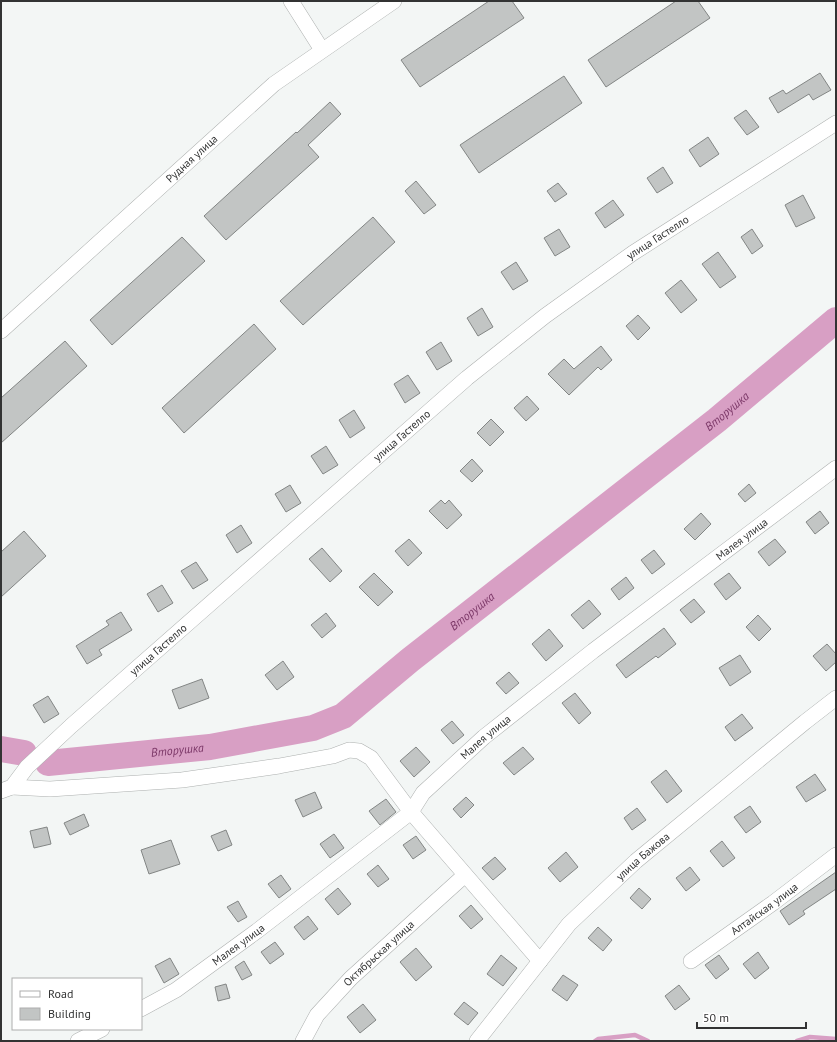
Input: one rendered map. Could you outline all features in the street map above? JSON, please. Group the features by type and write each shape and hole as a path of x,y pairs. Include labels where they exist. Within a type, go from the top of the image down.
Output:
{"street":[{"path":"291,1 322,50"},
{"name":"Рудная улица","path":"1,331 274,84 394,1"},
{"name":"улица Гастелло","path":"6,789 71,726 467,378 546,316 633,253 836,123"},
{"name":"Малея улица","path":"142,1008 176,990 245,940 411,812 424,793 484,737 593,651 836,468"},
{"name":"улица Бажова","path":"477,1041 569,924 636,861 836,698"},
{"path":"6,789 50,789 182,780 279,766 333,756 349,750 359,751 371,758 411,812 540,961"},
{"name":"Алтайская улица","path":"691,961 773,903 836,855"},
{"name":"Октябрьская улица","path":"303,1041 317,1015 351,978 465,875"},
{"path":"78,1041 100,1030"}],"building":[{"path":"489,1 512,1 524,18 420,87 401,60"},
{"path":"676,1 698,1 710,18 606,87 588,60"},
{"path":"820,73 831,90 813,100 809,94 778,113 769,98 783,90 786,94"},
{"path":"564,76 582,103 479,173 460,145"},
{"path":"330,102 341,114 308,145 319,157 226,240 204,216"},
{"path":"746,110 759,127 747,135 734,118"},
{"path":"708,137 719,154 700,167 689,150"},
{"path":"663,167 673,183 657,193 647,178"},
{"path":"416,181 436,205 424,214 405,191"},
{"path":"558,183 567,194 555,202 547,191"},
{"path":"803,195 815,218 796,227 785,205"},
{"path":"613,200 624,215 605,228 595,213"},
{"path":"373,217 395,242 303,325 280,301"},
{"path":"559,229 570,247 555,256 544,238"},
{"path":"752,229 763,246 752,254 741,237"},
{"path":"182,237 205,261 112,345 90,320"},
{"path":"718,252 736,277 720,288 702,264"},
{"path":"516,262 528,281 513,290 501,272"},
{"path":"681,280 697,300 681,313 665,293"},
{"path":"482,308 493,327 478,336 467,318"},
{"path":"638,315 650,328 638,340 626,326"},
{"path":"254,324 276,349 184,433 162,408"},
{"path":"65,341 87,366 1,443 1,398"},
{"path":"441,342 452,361 437,370 426,352"},
{"path":"601,346 612,360 601,370 598,367 569,395 548,374 564,359 574,369"},
{"path":"408,375 420,393 405,403 394,384"},
{"path":"527,396 539,409 526,421 514,408"},
{"path":"354,410 365,428 350,438 339,420"},
{"path":"491,419 504,432 490,446 477,433"},
{"path":"326,446 338,465 323,474 311,456"},
{"path":"472,459 483,471 472,482 460,471"},
{"path":"749,484 756,493 745,502 738,494"},
{"path":"290,485 301,503 286,512 275,494"},
{"path":"441,500 445,504 449,500 462,515 447,529 429,511"},
{"path":"820,511 829,523 815,534 806,522"},
{"path":"701,513 711,524 695,540 684,529"},
{"path":"241,525 252,543 237,553 226,535"},
{"path":"24,531 46,556 1,597 1,552"},
{"path":"409,539 422,553 408,566 395,551"},
{"path":"775,539 786,552 769,566 758,552"},
{"path":"322,548 342,571 330,582 309,559"},
{"path":"654,550 665,564 652,574 641,560"},
{"path":"196,562 208,580 193,589 181,571"},
{"path":"374,573 393,592 378,606 359,587"},
{"path":"729,573 741,588 726,600 714,584"},
{"path":"626,577 634,588 619,600 611,589"},
{"path":"162,585 173,603 158,612 147,594"},
{"path":"694,599 705,612 691,623 680,610"},
{"path":"589,600 601,614 583,629 571,615"},
{"path":"121,612 132,630 99,650 102,655 87,664 76,646 109,625 106,621"},
{"path":"326,613 336,626 322,638 311,625"},
{"path":"758,615 771,629 759,641 746,627"},
{"path":"664,628 676,644 658,658 656,656 626,678 616,665"},
{"path":"549,629 563,646 546,661 532,644"},
{"path":"827,644 836,654 836,662 826,671 813,656"},
{"path":"740,655 751,672 730,686 719,668"},
{"path":"283,661 294,677 277,690 265,675"},
{"path":"509,672 519,683 506,694 496,683"},
{"path":"202,679 209,698 179,709 172,690"},
{"path":"575,693 591,713 579,724 562,703"},
{"path":"48,696 59,714 44,723 33,705"},
{"path":"742,714 753,728 735,741 725,727"},
{"path":"452,721 464,735 453,744 441,730"},
{"path":"416,747 430,762 414,777 400,761"},
{"path":"523,747 534,759 514,775 503,763"},
{"path":"666,770 682,791 667,803 651,782"},
{"path":"815,774 826,790 806,802 796,787"},
{"path":"315,792 322,808 303,817 295,800"},
{"path":"466,797 474,805 461,818 453,809"},
{"path":"386,799 396,812 380,825 369,811"},
{"path":"750,806 761,822 746,833 734,817"},
{"path":"637,808 646,820 632,830 624,818"},
{"path":"84,814 89,826 70,835 64,823"},
{"path":"47,827 51,844 34,848 30,831"},
{"path":"226,830 232,845 218,851 211,836"},
{"path":"334,834 344,848 330,858 320,844"},
{"path":"416,836 426,850 413,859 403,845"},
{"path":"171,840 180,864 149,874 141,850"},
{"path":"722,841 735,858 723,867 710,851"},
{"path":"566,852 578,867 560,882 548,868"},
{"path":"495,857 506,869 493,880 482,868"},
{"path":"378,865 389,879 378,887 367,874"},
{"path":"690,867 700,880 686,891 676,878"},
{"path":"836,872 836,889 803,911 805,914 789,925 780,911"},
{"path":"281,875 291,889 279,898 268,884"},
{"path":"338,888 351,904 338,915 325,899"},
{"path":"639,888 651,899 642,909 630,898"},
{"path":"238,901 247,917 238,922 227,907"},
{"path":"471,905 483,919 471,929 459,916"},
{"path":"308,916 318,929 304,940 294,927"},
{"path":"598,927 612,940 603,951 588,938"},
{"path":"275,942 284,954 270,964 261,952"},
{"path":"416,948 432,967 416,981 400,962"},
{"path":"758,952 769,968 755,979 743,964"},
{"path":"501,955 517,968 503,986 487,974"},
{"path":"719,955 729,969 716,979 705,965"},
{"path":"170,958 179,974 164,983 155,966"},
{"path":"244,961 252,975 242,980 235,967"},
{"path":"563,975 578,985 567,1001 552,990"},
{"path":"226,984 230,998 218,1001 215,987"},
{"path":"679,985 690,999 675,1010 665,996"},
{"path":"464,1002 478,1013 468,1025 454,1014"},
{"path":"363,1004 376,1020 360,1033 347,1017"}],"waterway":[{"name":"Вторушка","path":"48,763 210,747 313,728 343,716 410,660 717,420 836,320"},
{"name":"Вторушка","path":"1,749 24,753"},
{"path":"595,1041 598,1039 635,1035 648,1041"},
{"path":"797,1041 810,1037 836,1039"}]}
